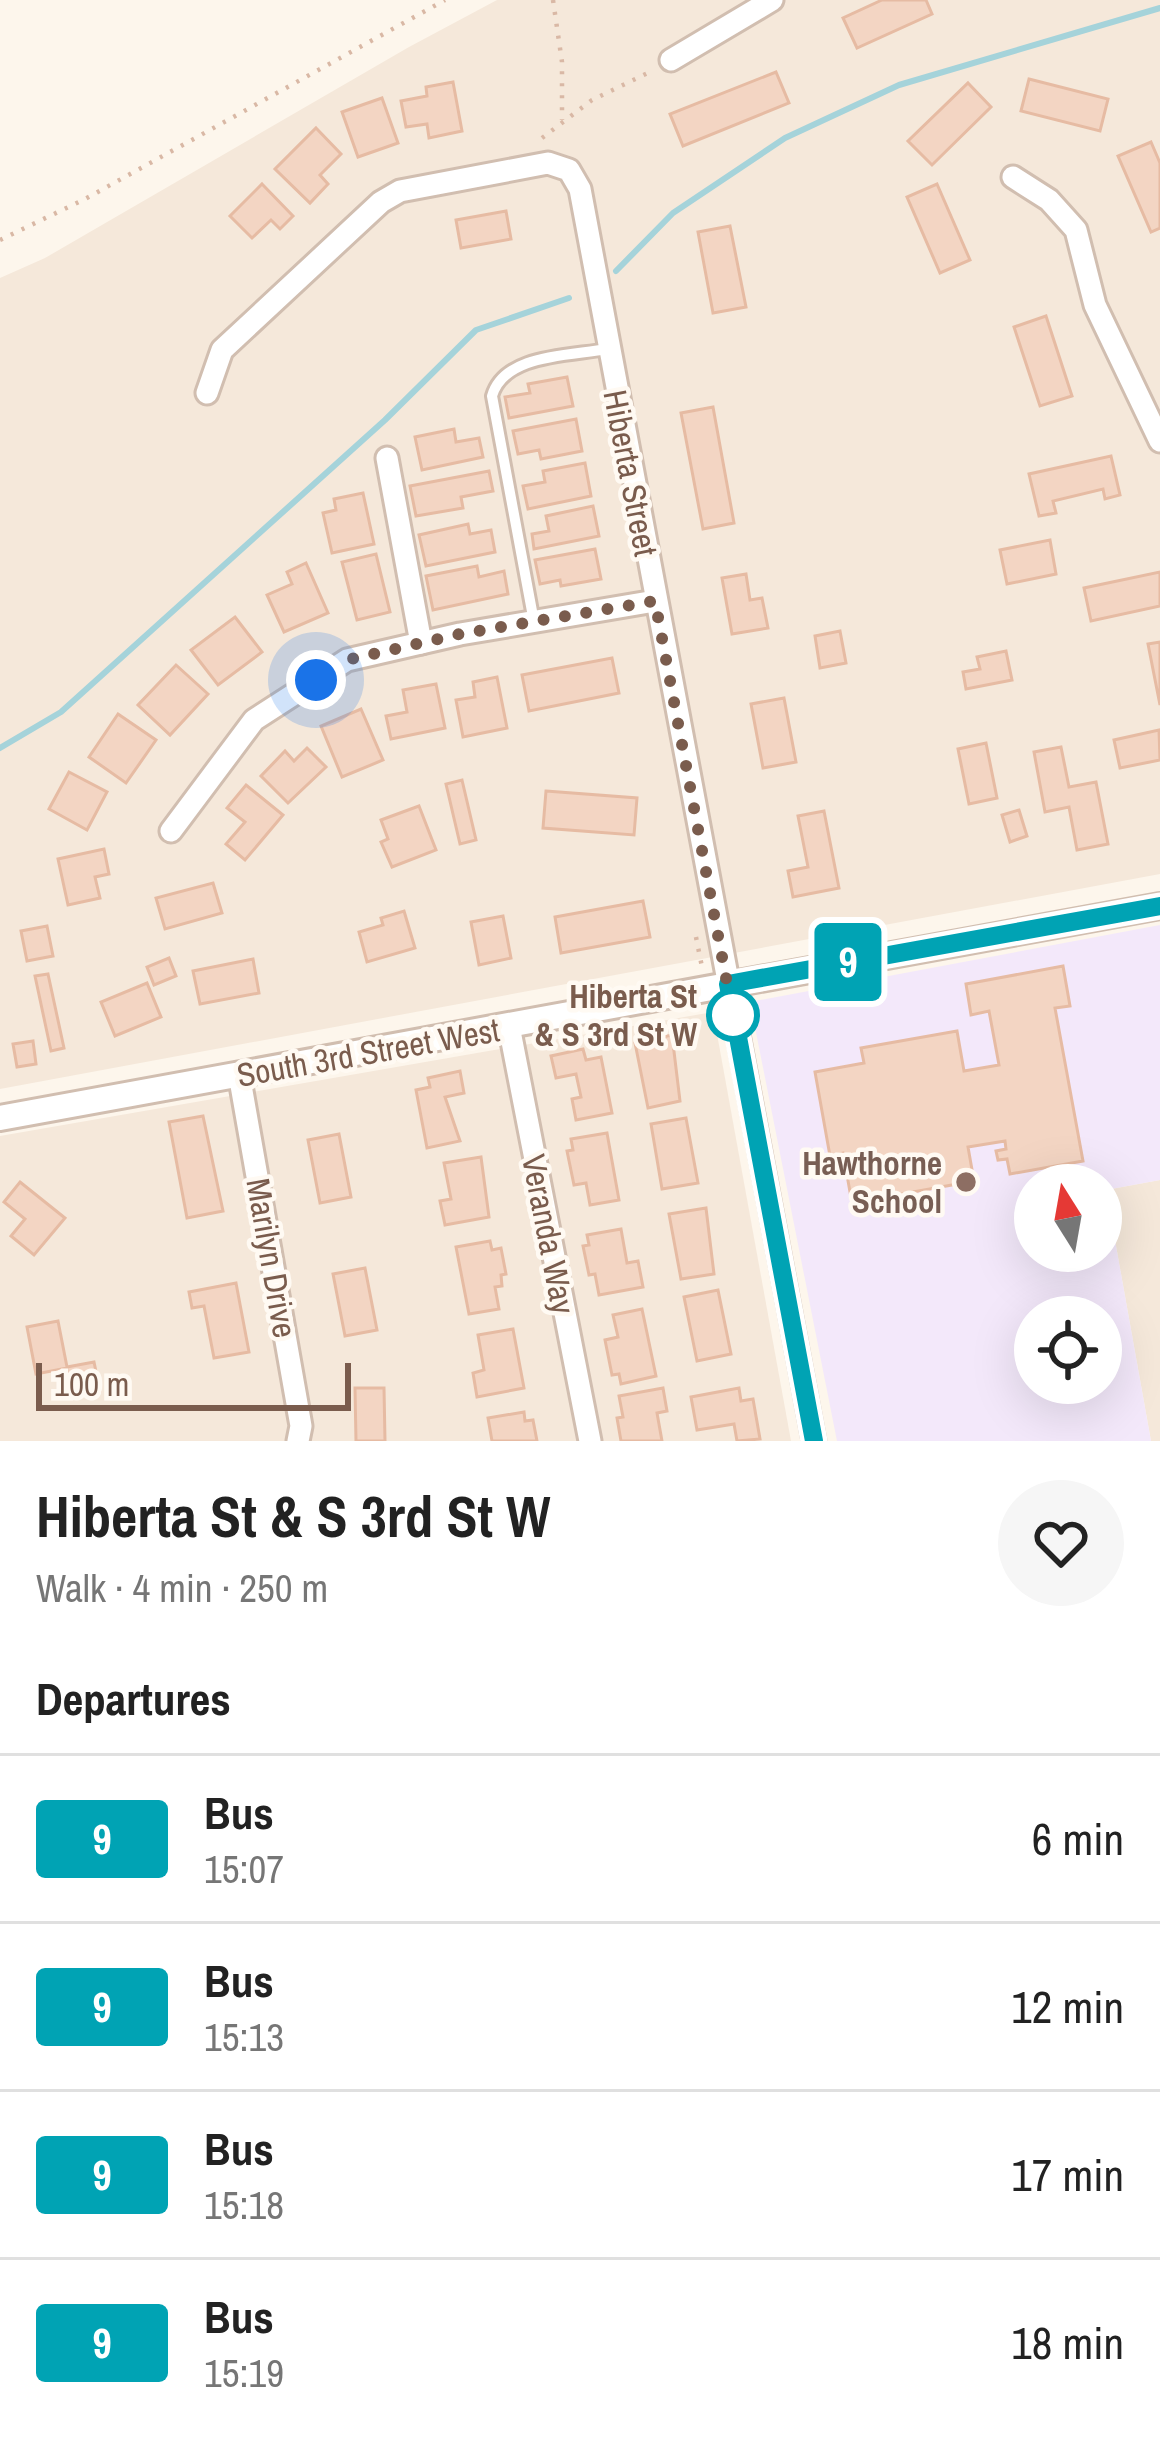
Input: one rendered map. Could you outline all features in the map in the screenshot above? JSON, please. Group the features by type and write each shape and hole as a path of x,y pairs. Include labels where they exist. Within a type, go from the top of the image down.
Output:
{"street":[{"path":"670,60 772,0"},
{"name":"Hiberta Street","path":"207,393 222,350 381,202 418,186 548,163 569,170 580,188 814,1441"},
{"path":"1013,176 1049,200 1076,230 1096,305 1159,434"},
{"path":"387,458 421,643"},
{"path":"171,830 254,720 347,660 655,601"},
{"name":"South 3rd Street West","path":"0,1118 1160,906"},
{"name":"Veranda Way","path":"509,1026 590,1441"},
{"name":"Marilyn Drive","path":"239,1075 301,1426 298,1441"}],"lane":[{"path":"534,622 492,396 497,379 513,367 607,349"}],"path":[{"path":"0,240 86,199 445,0"},
{"path":"553,0 562,62 562,121"},
{"path":"542,138 592,100 670,60"}],"shaded area":[{"path":"497,0 1160,0 1160,874 0,1089 0,278 45,258"},
{"name":"Hawthorne School","path":"1160,925 1160,1180 1122,1187 1122,1164 1014,1164 1014,1272 1121,1272 1151,1441 837,1441 750,1002"},
{"path":"713,1012 791,1441 0,1441 0,1136"},
{"path":"1160,1180 1160,1441 1151,1441 1121,1272 1122,1187"}],"building":[{"path":"882,0 926,0 932,14 857,48 843,18"},
{"path":"776,72 789,103 683,146 670,114"},
{"path":"1029,79 1108,99 1100,131 1021,111"},
{"path":"453,82 462,131 429,138 427,124 406,127 401,101 427,96 426,87"},
{"path":"968,83 991,107 932,165 908,141"},
{"path":"382,98 398,143 358,157 342,112"},
{"path":"316,128 341,154 320,175 328,184 310,203 275,169"},
{"path":"1151,142 1160,163 1160,228 1151,232 1118,156"},
{"path":"262,184 293,216 280,229 271,220 252,238 230,216"},
{"path":"937,184 970,260 940,273 907,197"},
{"path":"506,211 511,239 461,248 456,220"},
{"path":"730,226 746,307 713,313 698,232"},
{"path":"1046,316 1072,396 1040,406 1014,327"},
{"path":"567,377 573,406 509,418 505,397 530,393 528,384"},
{"path":"713,407 734,523 703,529 681,413"},
{"path":"576,419 582,451 541,459 539,450 518,454 513,431"},
{"path":"454,429 456,442 479,438 483,457 422,470 415,437"},
{"path":"1111,456 1120,495 1105,499 1103,489 1053,501 1056,513 1039,516 1029,474"},
{"path":"585,463 591,496 528,509 523,486 545,482 543,471"},
{"path":"489,471 493,491 461,497 463,508 416,516 410,486"},
{"path":"363,493 374,544 332,553 323,513 336,510 334,499"},
{"path":"593,506 599,536 534,549 532,534 549,531 546,516"},
{"path":"468,524 470,534 491,530 495,552 426,566 419,535"},
{"path":"1050,540 1056,574 1007,584 1000,550"},
{"path":"595,549 601,579 561,586 560,580 540,584 535,560"},
{"path":"376,554 390,612 357,620 342,562"},
{"path":"306,563 328,613 284,632 267,595 292,584 287,572"},
{"path":"477,566 479,577 504,571 508,594 433,610 426,576"},
{"path":"1160,572 1160,606 1091,621 1084,588"},
{"path":"746,574 750,600 762,598 768,628 732,634 722,578"},
{"path":"235,617 262,652 218,685 191,650"},
{"path":"840,631 846,663 820,668 815,636"},
{"path":"1160,642 1160,705 1148,644"},
{"path":"1006,651 1012,680 966,689 963,672 980,669 977,657"},
{"path":"612,658 619,693 529,711 522,675"},
{"path":"176,665 208,694 170,735 138,705"},
{"path":"497,677 507,728 463,737 456,700 475,697 473,682"},
{"path":"436,684 445,728 391,739 386,716 407,712 403,690"},
{"path":"784,698 796,762 763,768 751,704"},
{"path":"361,709 383,760 342,777 321,726"},
{"path":"118,714 156,740 126,783 89,757"},
{"path":"1159,730 1160,760 1120,768 1114,740"},
{"path":"986,743 997,798 969,804 958,749"},
{"path":"1061,747 1069,787 1096,782 1108,844 1077,850 1069,807 1045,812 1034,752"},
{"path":"307,748 326,767 288,803 261,776 285,751 294,761"},
{"path":"69,772 107,792 87,830 49,809"},
{"path":"462,780 476,840 460,844 446,784"},
{"path":"246,785 283,815 245,860 226,844 245,822 227,808"},
{"path":"546,791 637,798 634,835 543,828"},
{"path":"419,806 436,850 392,867 381,842 388,839 381,820"},
{"path":"1019,810 1027,836 1010,842 1002,815"},
{"path":"824,811 839,888 793,897 788,871 808,867 798,816"},
{"path":"104,849 109,874 95,877 100,898 68,905 58,859"},
{"path":"213,883 222,913 165,929 156,898"},
{"path":"643,901 650,937 561,953 555,917"},
{"path":"404,911 415,948 367,962 359,932 383,925 381,918"},
{"path":"503,916 511,958 479,965 471,922"},
{"path":"47,926 53,956 27,961 21,931"},
{"path":"169,958 176,976 154,985 147,967"},
{"path":"253,959 259,993 200,1004 193,971"},
{"path":"1063,966 1070,1006 1055,1008 1083,1161 1014,1164 1010,1174 1007,1159 998,1160 996,1151 1006,1149 1005,1141 968,1147 974,1181 852,1203 843,1153 830,1156 815,1072 864,1063 861,1048 957,1031 964,1071 999,1065 989,1011 971,1015 966,984"},
{"path":"48,974 64,1048 51,1051 35,976"},
{"path":"147,983 161,1017 115,1036 101,1002"},
{"path":"672,1035 680,1101 648,1108 635,1043"},
{"path":"33,1041 36,1064 17,1067 13,1044"},
{"path":"583,1049 586,1060 601,1057 612,1113 576,1120 572,1099 581,1097 576,1074 556,1078 551,1056"},
{"path":"460,1071 464,1093 445,1097 460,1141 427,1148 416,1090 430,1087 428,1078"},
{"path":"203,1116 223,1211 187,1218 169,1122"},
{"path":"686,1118 698,1183 662,1189 651,1124"},
{"path":"607,1133 619,1200 590,1205 586,1183 574,1185 567,1151 573,1150 571,1139"},
{"path":"339,1134 351,1197 320,1203 308,1140"},
{"path":"481,1157 489,1217 445,1225 440,1201 451,1199 444,1163"},
{"path":"20,1182 65,1218 34,1255 11,1236 25,1219 4,1202"},
{"path":"706,1208 714,1274 681,1279 669,1214"},
{"path":"621,1229 627,1263 638,1261 643,1287 599,1295 583,1246 589,1245 587,1235"},
{"path":"490,1241 492,1250 501,1248 506,1274 501,1275 502,1286 495,1287 499,1309 469,1314 456,1247"},
{"path":"365,1268 377,1330 345,1336 333,1274"},
{"path":"236,1283 249,1352 214,1358 204,1306 192,1308 189,1292"},
{"path":"718,1290 731,1354 697,1361 684,1297"},
{"path":"642,1309 656,1376 621,1384 619,1374 612,1375 605,1340 618,1337 613,1315"},
{"path":"58,1321 67,1367 94,1362 100,1391 72,1396 67,1368 36,1374 27,1327"},
{"path":"513,1329 524,1388 477,1397 473,1373 484,1370 478,1335"},
{"path":"355,1388 384,1388 385,1441 356,1441"},
{"path":"663,1388 667,1411 657,1413 662,1441 621,1441 619,1396"},
{"path":"739,1388 741,1401 753,1399 760,1439 737,1441 734,1424 697,1430 691,1397"},
{"path":"524,1412 525,1421 533,1420 537,1441 492,1441 488,1418"}],"waterway":[{"path":"616,271 673,213 785,138 899,85 1160,8"},
{"path":"0,748 61,712 385,420 476,330 569,298"}],"bus line":[{"name":"9","path":"814,1441 728,984 1160,906"}],"place":[{"name":"Hiberta St & S 3rd St W","path":"733,1015"},
{"name":"Hawthorne School","path":"966,1182"}],"route":[{"path":"316,680 347,660 460,634 655,601 733,1015"}]}
